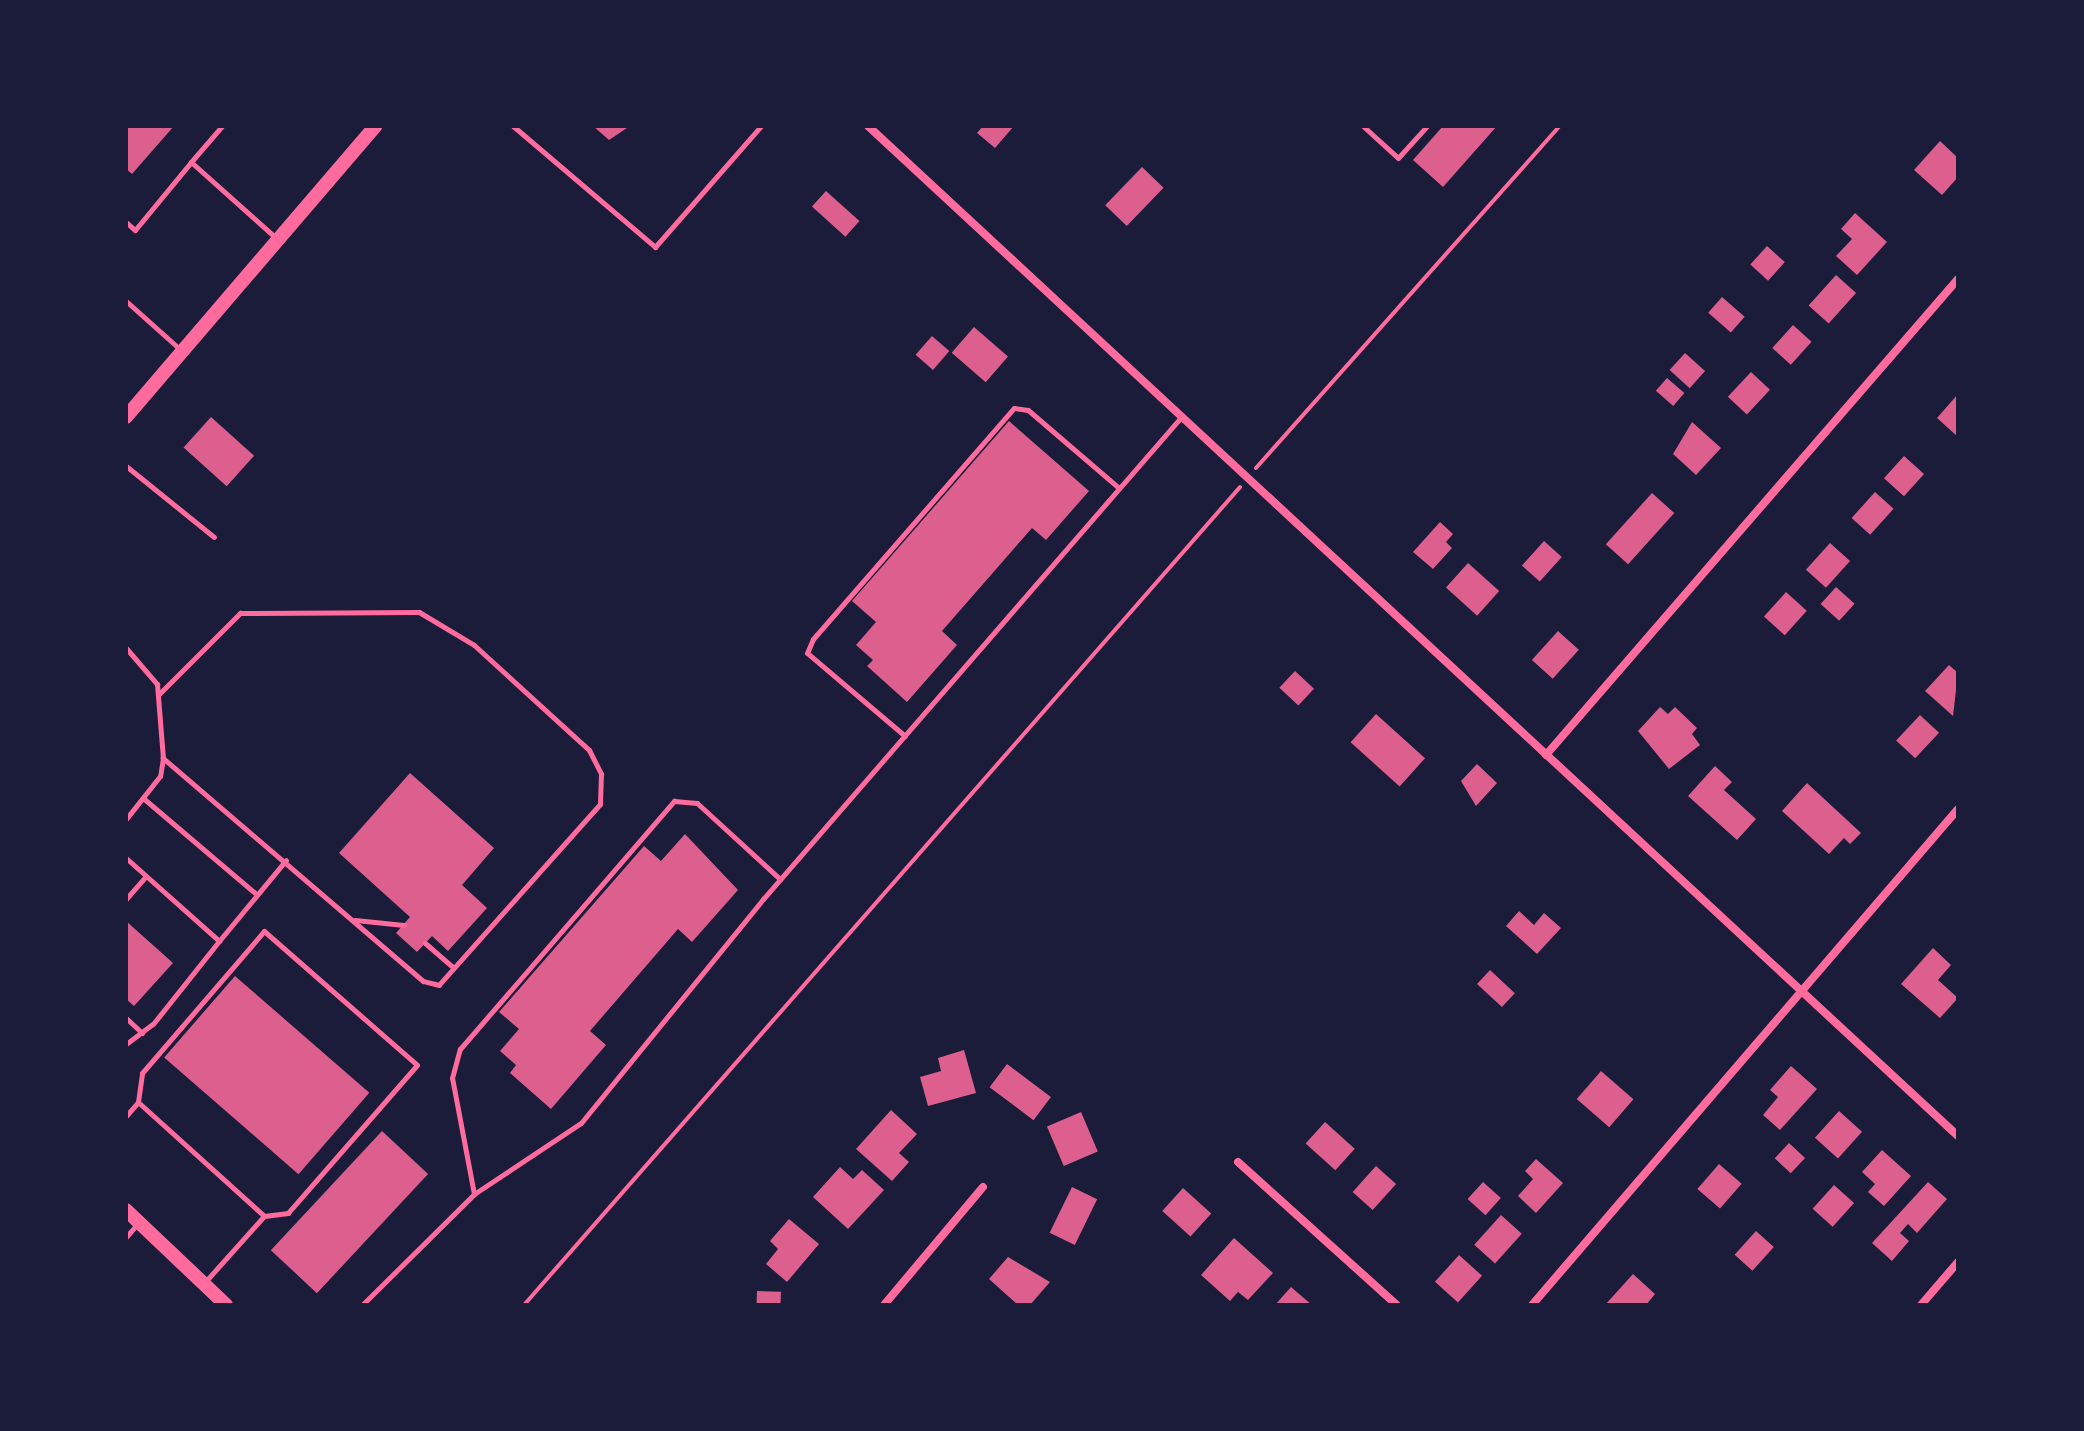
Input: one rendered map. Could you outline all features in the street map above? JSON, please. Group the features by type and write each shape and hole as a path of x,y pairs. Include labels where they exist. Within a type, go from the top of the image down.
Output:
{"main road":[{"path":"126,417 375,126"},
{"path":"126,1210 226,1305"}],"street":[{"path":"868,126 1958,1136"},
{"path":"1546,755 1958,279"},
{"path":"1532,1305 1958,809"},
{"path":"1238,1162 1397,1305"},
{"path":"884,1305 983,1187"},
{"path":"1921,1305 1958,1262"}],"lane":[{"path":"126,222 135,230 222,126"},
{"path":"513,126 655,247 761,126"},
{"path":"1363,126 1398,158 1427,126"},
{"path":"191,162 277,239"},
{"path":"126,301 182,352"},
{"path":"905,736 807,653 823,627 1014,408 1028,410 1119,488"},
{"path":"362,1305 474,1194 581,1123 780,879 1182,416"},
{"path":"126,466 214,537"},
{"path":"159,694 240,613 419,612 474,645 589,750 601,774 600,804 439,985 423,981 286,860 163,758"},
{"path":"126,649 149,669 159,694 163,758 143,798 126,819"},
{"path":"143,798 256,894"},
{"path":"474,1194 452,1078 460,1049 674,801 697,803 780,879"},
{"path":"126,858 219,941"},
{"path":"126,1044 142,1033 286,860"},
{"path":"126,899 146,876"},
{"path":"354,920 404,925"},
{"path":"126,1116 138,1102 142,1073 264,931 417,1065 288,1213 264,1216 203,1284"},
{"path":"425,943 454,968"},
{"path":"126,1018 142,1033"},
{"path":"126,1032 133,1039"},
{"path":"138,1102 264,1216"},
{"path":"126,1237 139,1222"}],"path":[{"path":"524,1305 1560,126"}],"building":[{"path":"126,126 174,126 132,174 126,169"},
{"path":"593,126 630,126 609,140"},
{"path":"983,126 1014,126 995,148 977,133"},
{"path":"1443,126 1497,126 1443,187 1413,160"},
{"path":"1940,141 1958,158 1958,177 1942,195 1914,170"},
{"path":"1142,167 1164,188 1127,226 1105,205"},
{"path":"826,191 859,221 845,237 812,207"},
{"path":"1855,213 1887,242 1857,275 1836,256 1852,239 1841,229"},
{"path":"1767,246 1785,262 1768,281 1750,265"},
{"path":"1836,275 1856,293 1829,324 1809,305"},
{"path":"1722,297 1745,317 1731,333 1708,313"},
{"path":"1793,325 1812,342 1791,365 1772,348"},
{"path":"974,327 1008,357 986,382 952,353"},
{"path":"932,336 949,351 933,370 916,355"},
{"path":"1685,353 1705,371 1690,388 1670,370"},
{"path":"1751,372 1770,390 1747,415 1728,397"},
{"path":"1667,378 1684,393 1673,406 1656,391"},
{"path":"1958,394 1958,437 1937,418"},
{"path":"211,417 254,456 227,486 184,447"},
{"path":"1009,421 1089,491 1046,540 1032,528 942,631 957,645 907,702 867,666 873,660 856,645 876,622 852,601"},
{"path":"1692,422 1721,448 1696,475 1673,454"},
{"path":"1904,456 1924,474 1904,496 1884,478"},
{"path":"1875,492 1894,509 1870,535 1852,518"},
{"path":"1652,493 1674,513 1628,564 1606,544"},
{"path":"1440,522 1453,534 1446,542 1452,548 1433,569 1413,552"},
{"path":"1544,541 1562,557 1540,582 1522,566"},
{"path":"1830,543 1850,561 1826,588 1806,570"},
{"path":"1468,563 1499,591 1477,616 1446,588"},
{"path":"1836,587 1855,604 1839,621 1821,604"},
{"path":"1786,592 1807,611 1785,635 1764,617"},
{"path":"1558,631 1579,650 1553,679 1532,660"},
{"path":"1949,665 1958,673 1953,716 1925,691"},
{"path":"1295,671 1314,689 1298,706 1279,688"},
{"path":"1660,707 1668,714 1675,707 1697,728 1692,734 1700,745 1669,769 1638,731"},
{"path":"1376,714 1425,758 1400,786 1351,742"},
{"path":"1920,715 1939,733 1915,758 1896,741"},
{"path":"1477,764 1497,783 1476,806 1461,781"},
{"path":"1715,766 1732,782 1724,790 1756,819 1737,840 1688,796"},
{"path":"410,773 494,848 462,885 487,908 448,951 432,936 417,952 396,933 410,917 339,853"},
{"path":"1807,783 1861,833 1850,844 1844,838 1829,854 1782,811"},
{"path":"685,834 738,890 692,942 678,929 590,1031 606,1045 551,1109 510,1073 516,1065 500,1051 519,1029 499,1012 644,846 661,861"},
{"path":"1519,911 1534,925 1544,913 1561,928 1537,954 1506,926"},
{"path":"126,921 173,963 134,1006 126,999"},
{"path":"1933,948 1951,965 1938,980 1958,998 1940,1018 1901,984"},
{"path":"1490,970 1515,993 1502,1007 1477,984"},
{"path":"235,976 369,1093 298,1174 164,1058"},
{"path":"964,1050 976,1093 928,1106 920,1077 941,1071 938,1058"},
{"path":"1007,1064 1051,1097 1033,1120 990,1087"},
{"path":"1791,1066 1817,1089 1780,1130 1763,1115 1778,1097 1770,1090"},
{"path":"1601,1071 1633,1099 1609,1127 1577,1099"},
{"path":"891,1110 917,1134 899,1153 909,1162 892,1181 856,1149"},
{"path":"1839,1111 1862,1132 1838,1158 1815,1138"},
{"path":"1081,1112 1098,1152 1064,1166 1047,1126"},
{"path":"1325,1122 1355,1149 1335,1170 1306,1144"},
{"path":"382,1131 428,1174 317,1293 271,1250"},
{"path":"1789,1143 1805,1158 1791,1173 1775,1158"},
{"path":"1882,1150 1911,1176 1884,1206 1868,1192 1875,1184 1862,1172"},
{"path":"1536,1159 1563,1183 1536,1213 1518,1196 1533,1179 1525,1171"},
{"path":"1719,1164 1742,1184 1720,1209 1697,1189"},
{"path":"1376,1166 1396,1184 1373,1210 1353,1192"},
{"path":"840,1167 853,1179 862,1170 884,1190 848,1229 813,1197"},
{"path":"1483,1182 1501,1198 1485,1215 1468,1199"},
{"path":"1928,1182 1947,1199 1917,1233 1908,1224 1900,1233 1909,1241 1892,1261 1872,1243"},
{"path":"1834,1185 1854,1203 1833,1227 1813,1209"},
{"path":"1072,1187 1097,1199 1075,1245 1050,1233"},
{"path":"1183,1188 1211,1213 1190,1236 1162,1211"},
{"path":"1501,1215 1522,1234 1495,1263 1474,1245"},
{"path":"789,1219 819,1244 787,1282 766,1264 778,1249 770,1241"},
{"path":"1756,1231 1774,1247 1752,1271 1735,1255"},
{"path":"1234,1238 1273,1273 1248,1300 1238,1292 1230,1301 1201,1275"},
{"path":"1459,1255 1482,1276 1458,1302 1435,1282"},
{"path":"1008,1257 1050,1282 1030,1305 1018,1305 989,1279"},
{"path":"1633,1274 1655,1294 1646,1305 1605,1305"},
{"path":"1291,1287 1312,1305 1275,1305"},
{"path":"757,1291 781,1292 781,1305 757,1305"}]}
